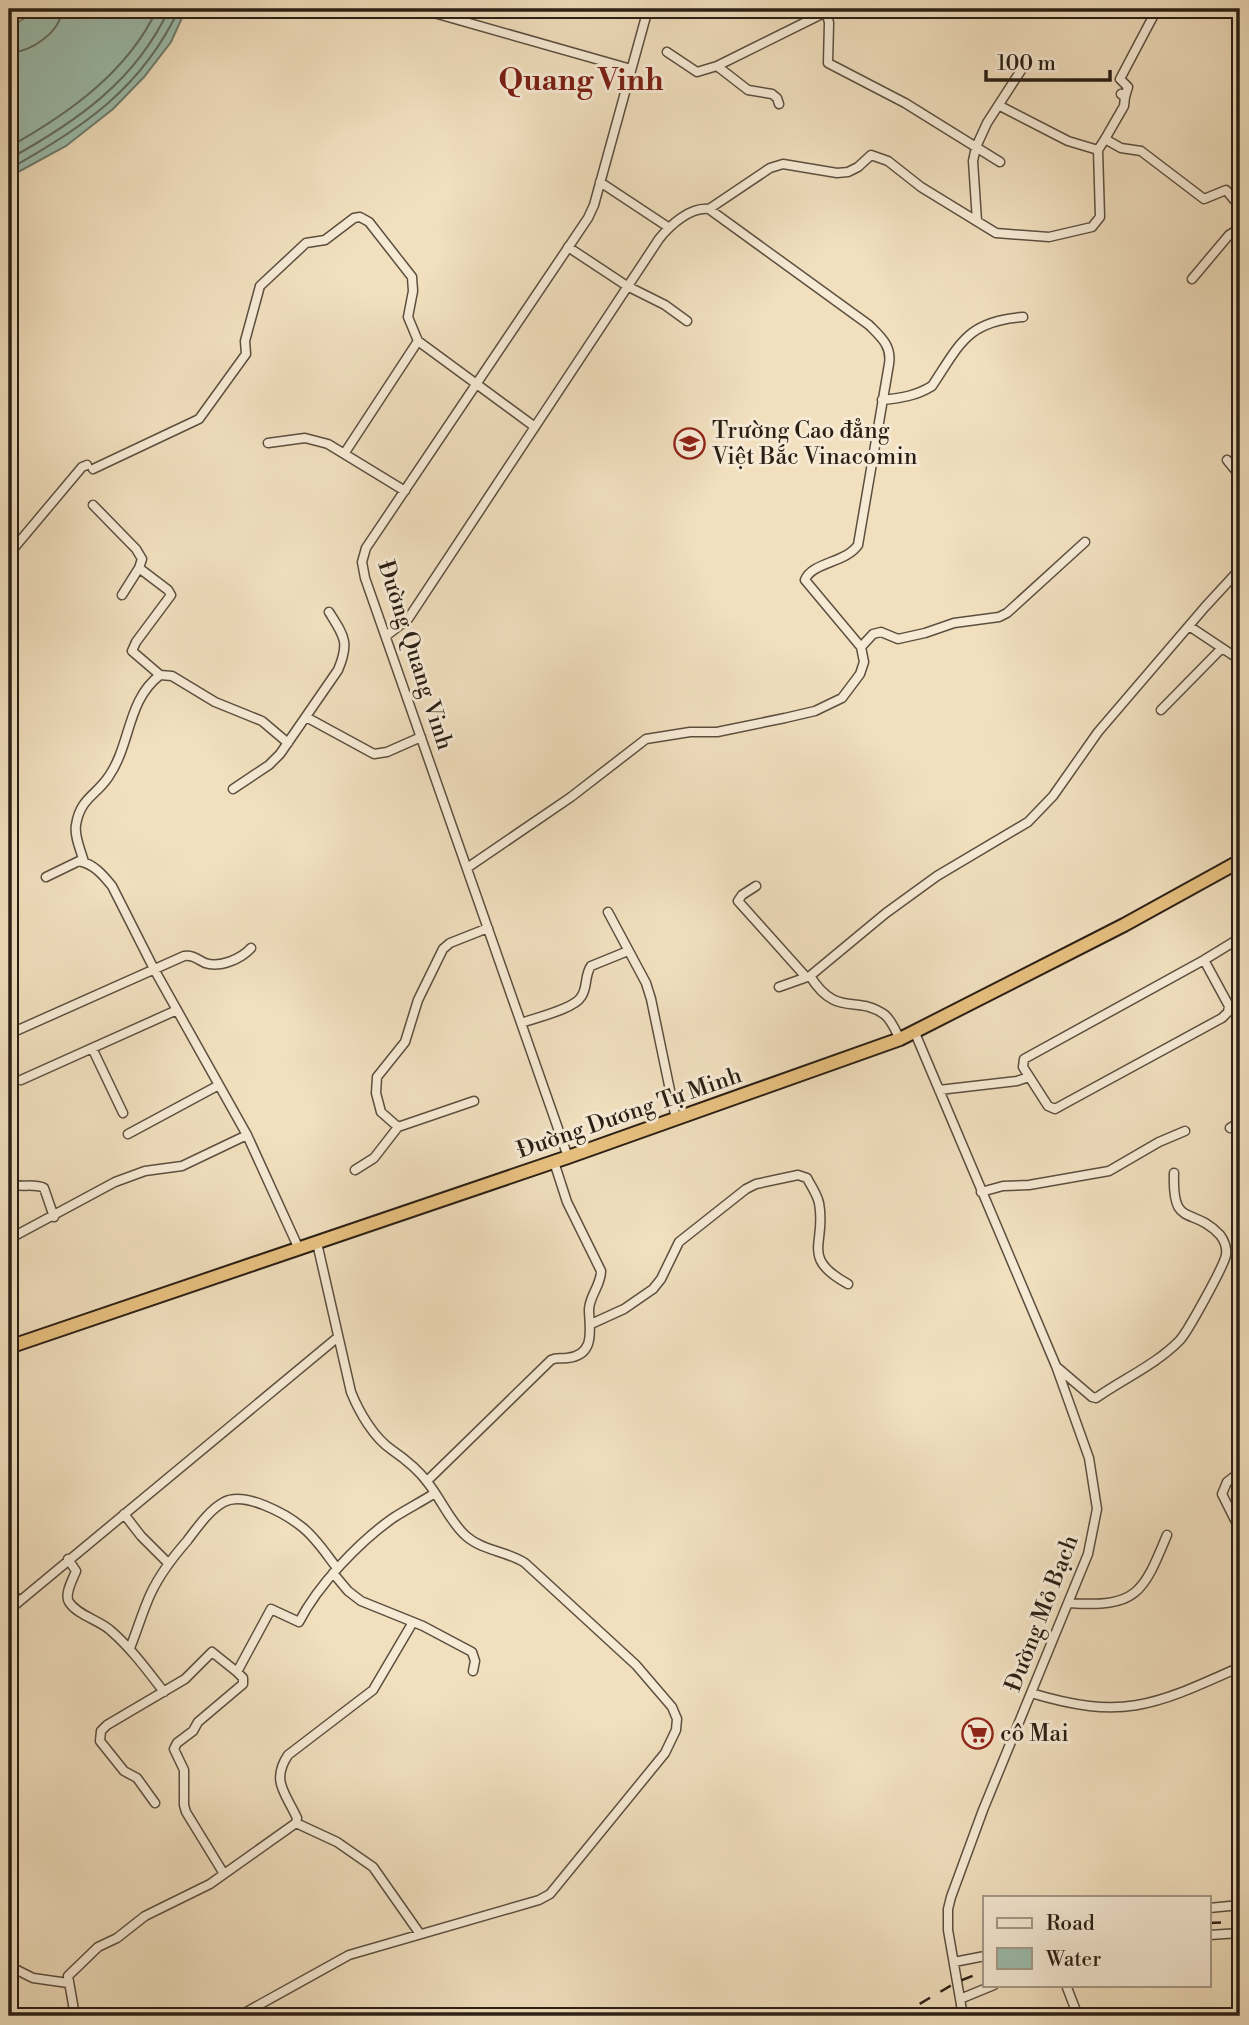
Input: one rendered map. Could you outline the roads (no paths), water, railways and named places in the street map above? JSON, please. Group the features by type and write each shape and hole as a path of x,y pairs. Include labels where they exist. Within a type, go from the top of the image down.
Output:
{"highway":[{"name":"Đường Dương Tự Minh","path":"9,1347 554,1162 900,1039 1124,925 1240,861"}],"street":[{"name":"Đường Quang Vinh","path":"568,1157 362,562 366,548 587,218 600,182 648,9"},
{"path":"386,636 408,619 668,227 695,211 709,209 770,168 783,164 848,172 871,155 888,161 921,187 996,233 1049,237 1092,228 1100,216 1098,150 1124,106 1123,95 1128,87 1120,79 1157,9"},
{"path":"667,52 697,72 717,66 828,10 828,63 879,88 1000,162"},
{"path":"434,13 631,69"},
{"path":"976,220 973,161 976,147 1008,88 1027,61"},
{"path":"717,66 748,90 772,94 779,104"},
{"path":"1000,106 1068,141 1098,150"},
{"path":"1105,139 1121,148 1141,151 1204,199 1226,190 1240,207"},
{"path":"600,182 668,227"},
{"path":"467,868 571,797 646,739 690,732 717,732 815,711 842,698 860,674 864,662 861,647 805,580 810,572 848,555 858,545 891,356 883,339 869,324 709,209"},
{"path":"9,554 82,467 90,467 202,417 246,354 245,341 260,286 306,243 325,240 354,218 360,217 369,222 410,271 414,284 408,317 418,341 535,427"},
{"path":"1192,279 1230,235 1240,228"},
{"path":"568,247 687,321"},
{"path":"882,400 905,398 923,392 932,386 969,334 999,318 1023,317"},
{"path":"344,454 418,341"},
{"path":"268,443 305,438 328,444 405,491"},
{"path":"1227,460 1240,476"},
{"path":"93,505 142,559 122,595"},
{"path":"861,647 873,634 881,632 898,639 925,634 954,623 999,617 1007,613 1085,542"},
{"path":"139,568 171,595 132,651 160,675 172,677 215,702 262,721 288,743"},
{"path":"779,987 808,976 937,876 1028,822 1053,796 1098,732 1240,569"},
{"path":"233,789 269,765 288,743 338,670 346,644 329,612"},
{"path":"1189,626 1240,660"},
{"path":"1161,709 1221,649"},
{"path":"84,862 75,831 81,807 86,798 111,773 137,701 160,675"},
{"path":"306,717 374,754 387,752 421,737"},
{"path":"46,877 79,861 102,874 112,886 154,969 247,1135 299,1249"},
{"path":"756,886 738,901 820,992 839,1003 869,1008 886,1016 900,1039"},
{"path":"608,912 646,983 676,1119"},
{"path":"398,1127 381,1112 376,1093 377,1077 405,1042 418,1000 443,949 450,943 488,928"},
{"path":"1204,960 1229,1006 1228,1012 1222,1018 1055,1109 1048,1107 1023,1067 1024,1059 1240,938"},
{"path":"9,1034 184,956 191,955 211,964 244,956 251,948"},
{"path":"521,1023 576,1003 584,991 587,971 628,951"},
{"path":"21,1080 177,1010"},
{"name":"Đường Mỏ Bạch","path":"915,1033 1056,1366 1089,1458 1095,1483 1097,1510 1088,1554 951,1897 947,1919 964,2016"},
{"path":"92,1048 123,1113"},
{"path":"939,1090 1017,1081 1029,1077"},
{"path":"128,1134 219,1085"},
{"path":"355,1170 374,1158 398,1127 474,1101"},
{"path":"1230,1128 1240,1122"},
{"path":"981,1192 1003,1186 1029,1185 1109,1171 1159,1142 1185,1131"},
{"path":"9,1239 115,1182 145,1171 182,1166 247,1135"},
{"path":"427,1481 551,1360 555,1357 569,1358 581,1352 589,1341 589,1310 601,1279 601,1271 567,1202 554,1162"},
{"path":"1056,1366 1096,1398 1182,1338 1226,1254 1225,1242 1219,1234 1183,1213 1176,1205 1173,1195 1174,1173"},
{"path":"591,1324 624,1309 653,1289 661,1279 679,1242 738,1194 756,1184 798,1175 807,1178 818,1199 818,1249 821,1261 830,1274 848,1284"},
{"path":"9,1184 44,1188 54,1217"},
{"path":"239,2016 344,1957 539,1900 550,1894 665,1753 676,1730 677,1719 671,1707 636,1665 526,1563 474,1542 464,1535 427,1481 404,1457 391,1450 379,1437 355,1403 317,1243"},
{"path":"9,1609 338,1338"},
{"path":"1240,1472 1227,1482 1222,1494 1240,1530"},
{"path":"237,1672 271,1609 299,1622 335,1570 392,1519 435,1493"},
{"path":"130,1648 150,1593 168,1563 214,1511 224,1502 235,1499 271,1508 289,1518 316,1541 348,1591 361,1601 413,1622 472,1652 475,1661 473,1671"},
{"path":"124,1514 168,1563"},
{"path":"1069,1602 1110,1602 1125,1599 1135,1593 1149,1579 1167,1535"},
{"path":"68,1559 76,1571 67,1596 69,1601 78,1610 108,1628 130,1648 164,1692"},
{"path":"9,1589 18,1600"},
{"path":"75,2016 68,1976 98,1947 117,1938 145,1916 197,1891 296,1823 297,1818 279,1778 279,1769 288,1755 378,1684 413,1622"},
{"path":"155,1803 137,1778 124,1771 100,1741 100,1736 107,1725 185,1679 212,1652 243,1678 243,1684 198,1722 194,1731 179,1741 174,1749 184,1770 186,1812 224,1874"},
{"path":"1031,1693 1057,1701 1099,1708 1132,1707 1180,1694 1240,1667"},
{"path":"296,1823 337,1842 373,1867 420,1934"},
{"path":"1210,1908 1240,1905"},
{"path":"1210,1934 1240,1933"},
{"path":"954,1962 983,1956"},
{"path":"9,1966 33,1978 68,1983"},
{"path":"960,1999 992,1986"},
{"path":"1066,1986 1078,2016"}],"water":[{"path":"39,9 186,9 171,42 144,77 113,109 66,146 9,177 9,28"}],"railway":[{"path":"1210,1923 1240,1922"},
{"path":"899,2016 957,1982 983,1972"}],"place":[{"name":"Trường Cao đẳng Việt Bắc Vinacomin","path":"689,443"},
{"name":"cô Mai","path":"977,1733"}],"district":[{"name":"Quang Vinh","path":"581,80"}]}
